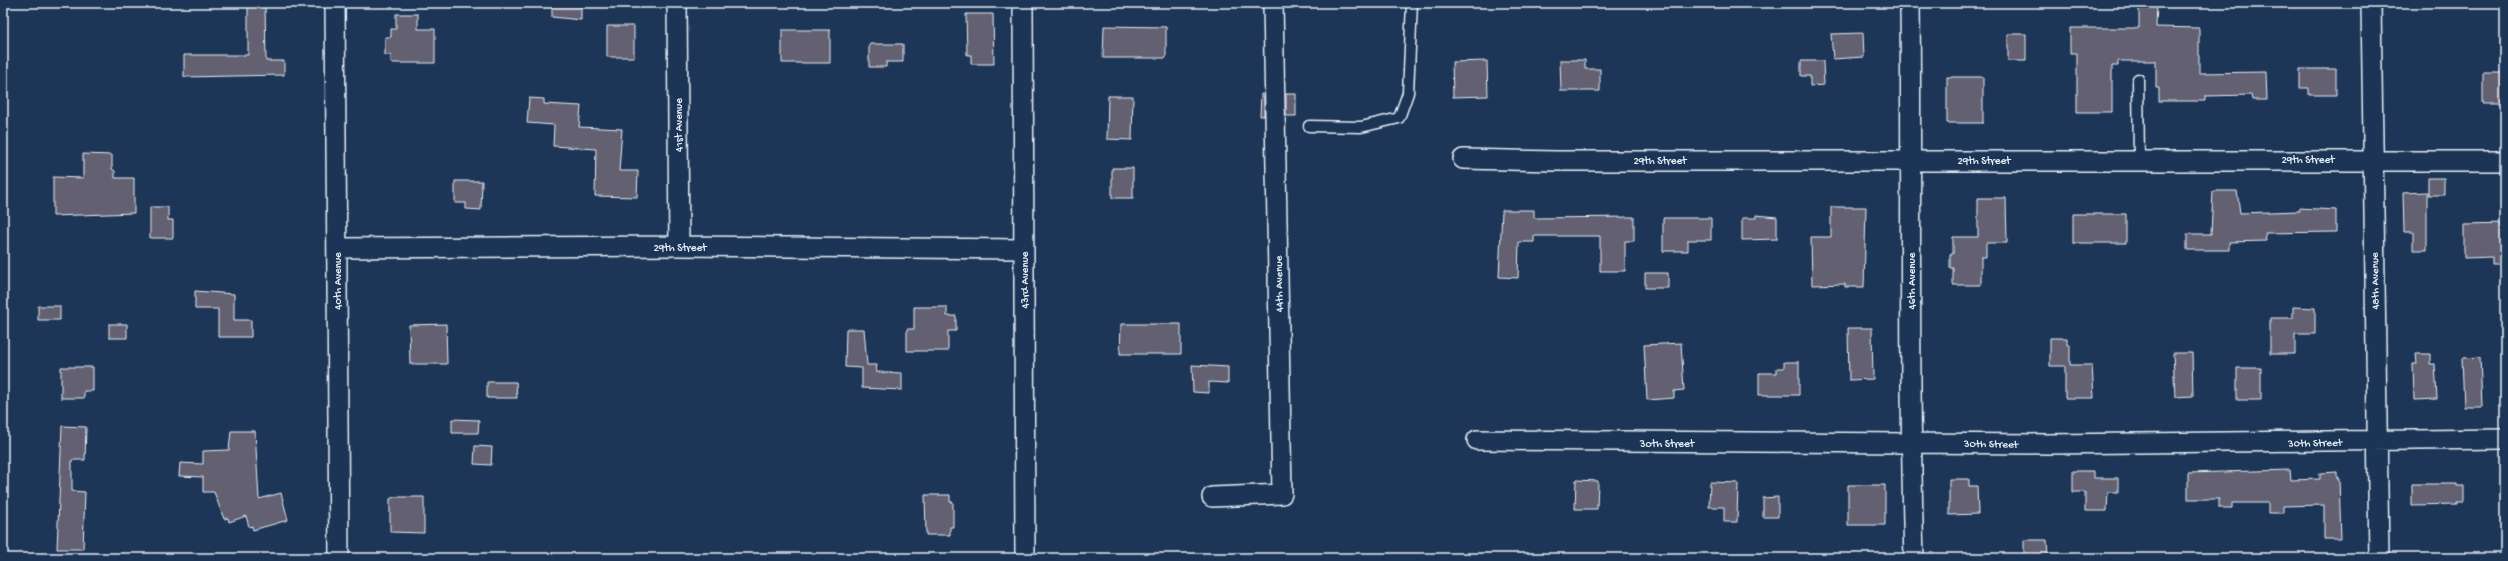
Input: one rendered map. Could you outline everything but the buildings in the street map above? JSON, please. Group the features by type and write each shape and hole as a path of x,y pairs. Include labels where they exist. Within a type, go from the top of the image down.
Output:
{"street":[{"name":"40th Avenue","path":"335,3 339,558"},
{"name":"41st Avenue","path":"677,3 679,246"},
{"name":"43rd Avenue","path":"1023,3 1024,558"},
{"name":"44th Avenue","path":"1212,497 1282,494 1273,3"},
{"name":"46th Avenue","path":"1910,3 1912,160 1910,442 1914,558"},
{"name":"48th Avenue","path":"2371,3 2376,439 2379,558"},
{"name":"29th Street","path":"1463,158 1556,161 2373,159 2505,161"},
{"name":"29th Street","path":"337,248 679,246 1024,249"},
{"name":"30th Street","path":"1477,440 1618,443 1910,442 2048,444 2505,438"}],"lane":[{"path":"1309,126 1361,127 1399,118 1408,93 1412,3"},
{"path":"2138,79 2139,160"}]}
